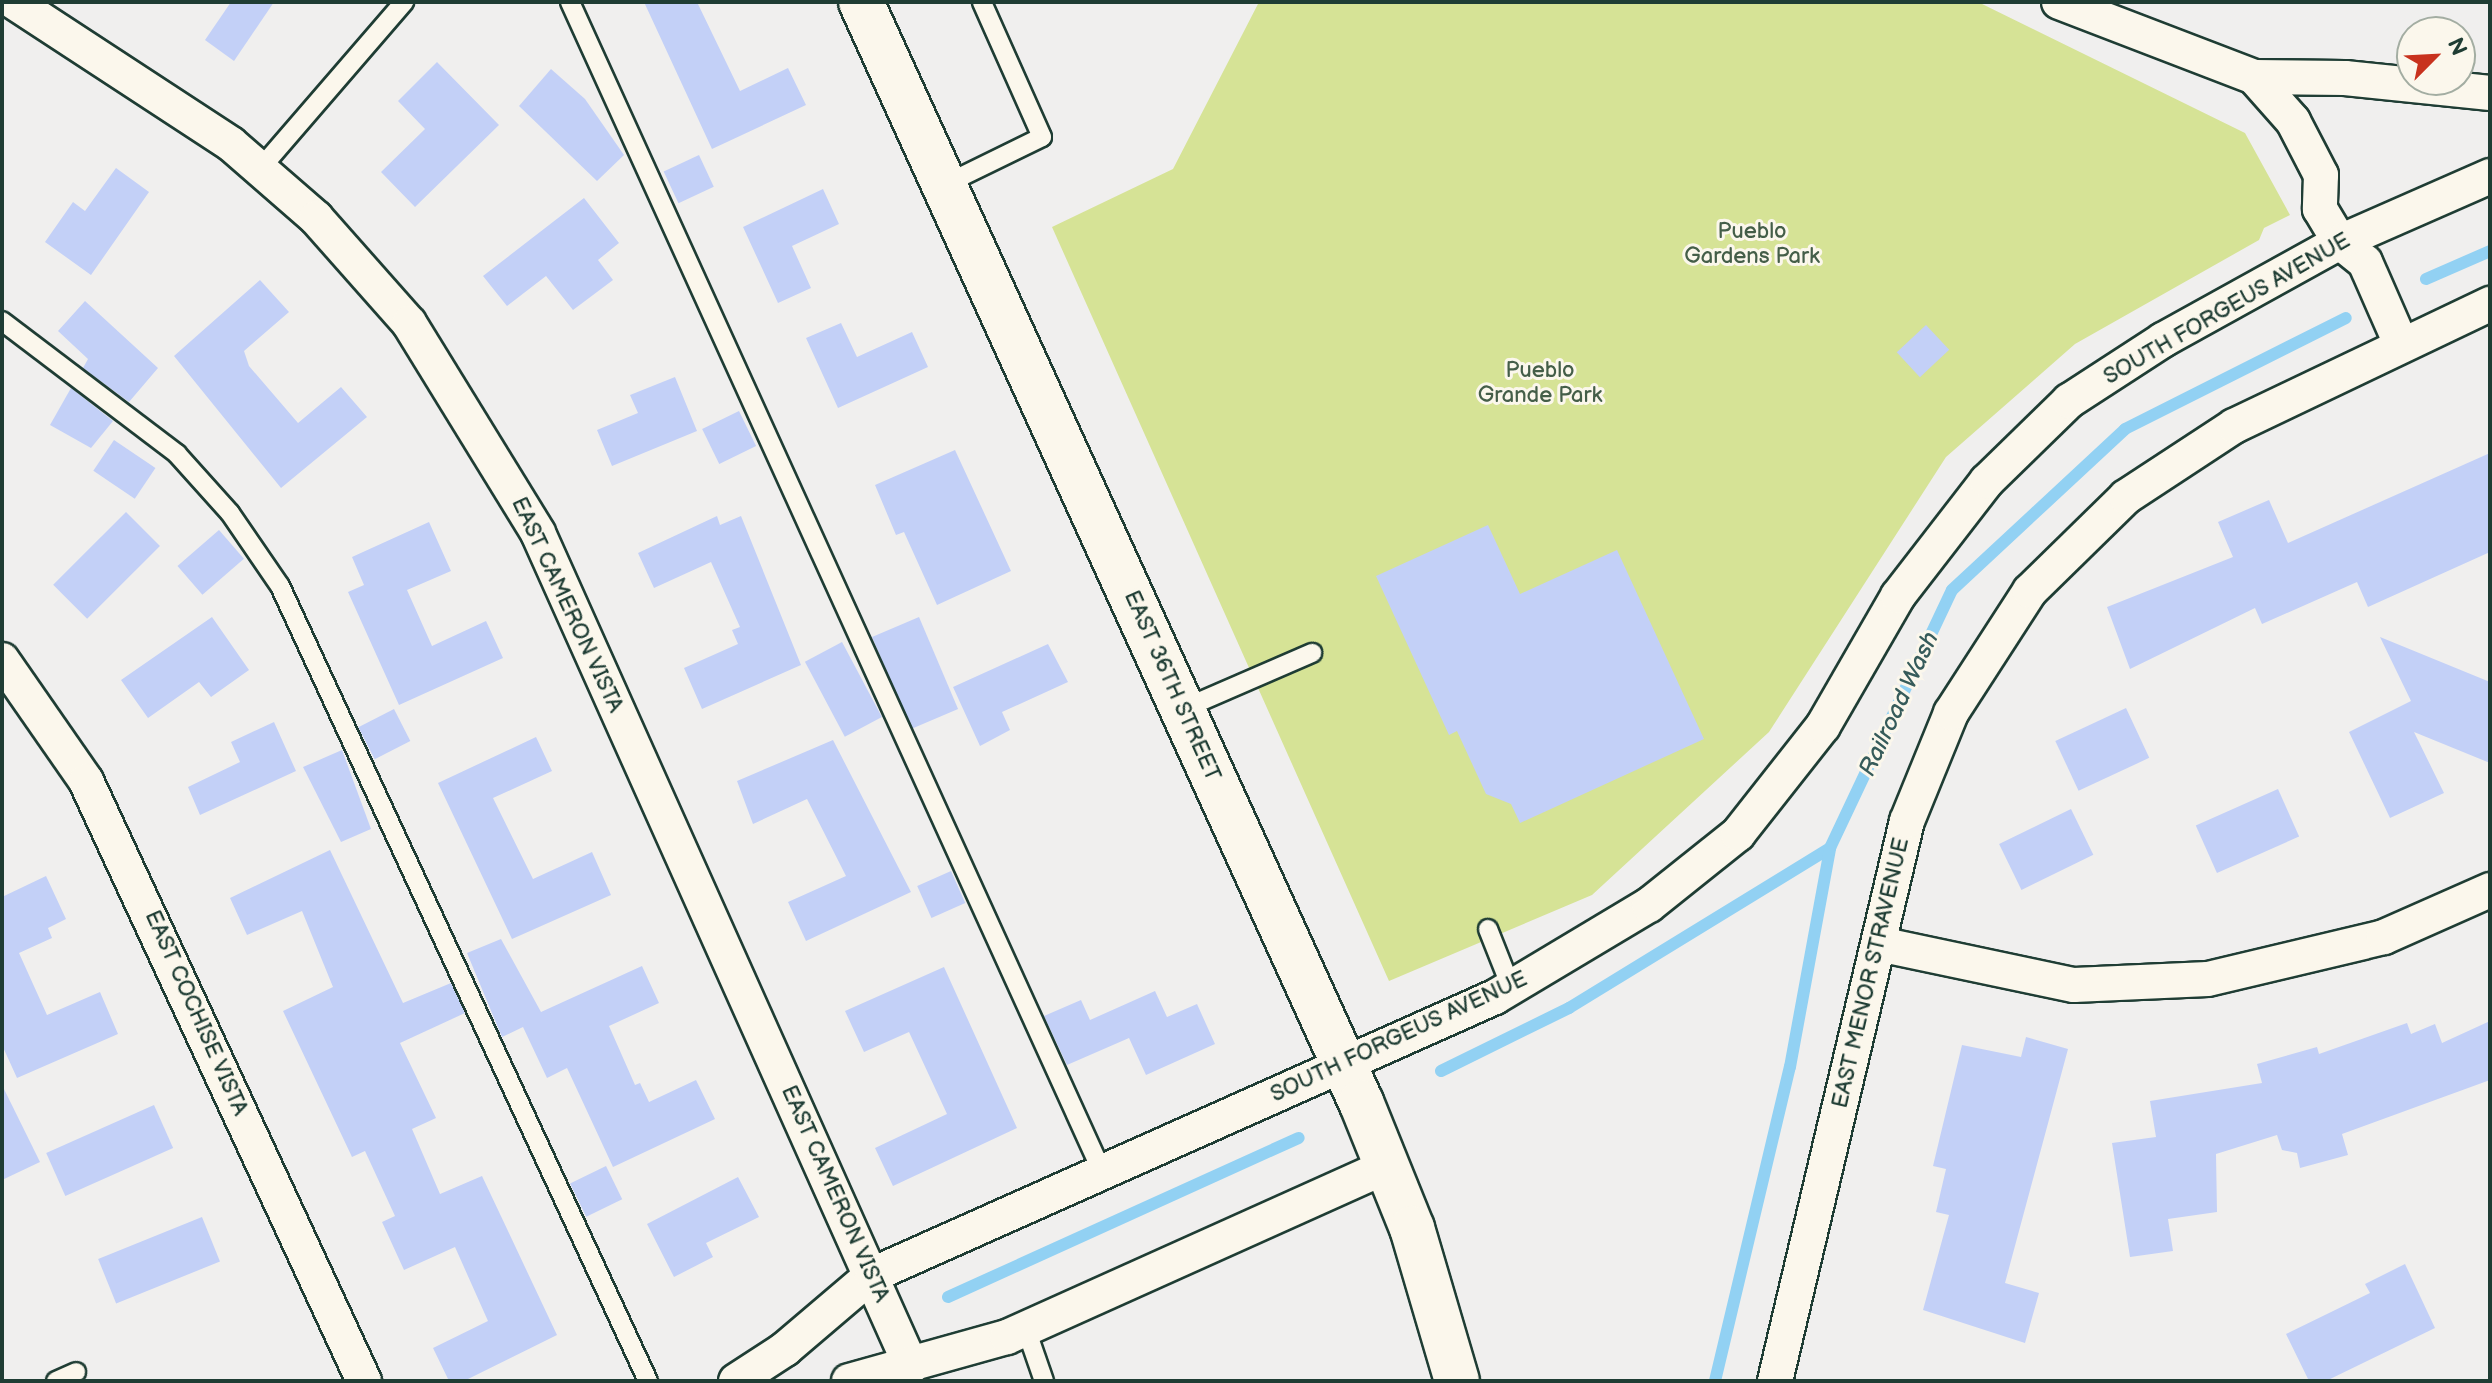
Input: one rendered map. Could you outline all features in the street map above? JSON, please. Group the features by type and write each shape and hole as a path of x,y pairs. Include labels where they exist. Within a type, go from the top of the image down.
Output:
{"main road":[{"name":"EAST 36TH STREET","path":"861,2 1344,1065 1387,1166 1457,1381"}],"street":[{"name":"EAST CAMERON VISTA","path":"14,2 144,82 260,169 316,218 409,323 538,533 911,1366"},
{"path":"2066,4 2254,77 2345,78 2490,93"},
{"path":"2254,77 2293,121 2321,175 2320,209 2340,242 2365,262 2401,344 2490,304"},
{"name":"SOUTH FORGEUS AVENUE","path":"736,1381 872,1275 1103,1174 1511,987 1649,905 1738,834 1823,726 1898,596 1987,481 2069,401 2163,340 2340,242 2490,176"},
{"name":"EAST MENOR STRAVENUE","path":"1775,1381 1907,821 1951,713 2030,591 2126,497 2234,426 2401,344"},
{"name":"EAST COCHISE VISTA","path":"2,660 86,781 364,1381"},
{"path":"1879,944 2074,985 2208,979 2384,937 2490,890"},
{"path":"849,1381 911,1366 1026,1329 1387,1166"}],"lane":[{"path":"260,169 404,2"},
{"path":"570,2 1103,1174"},
{"path":"944,185 1042,137 982,2"},
{"path":"2,321 177,454 230,513 280,586 648,1381"},
{"path":"1183,709 1312,653"},
{"path":"1488,929 1511,987"},
{"path":"1026,1329 1044,1381"},
{"path":"56,1381 76,1372"}],"green space":[{"name":"Pueblo Grande Park","path":"1259,2 1978,2 2245,133 2290,215 2264,228 2259,240 2075,344 1946,457 1769,732 1592,895 1389,981 1052,227 1173,169"}],"building":[{"path":"231,2 274,2 234,61 205,40"},
{"path":"644,2 697,2 740,91 788,68 806,105 712,149"},
{"path":"437,62 499,125 415,207 381,172 425,129 398,101"},
{"path":"551,69 585,99 624,155 597,181 519,106"},
{"path":"699,155 714,187 678,203 664,171"},
{"path":"116,168 149,192 91,275 45,242 73,202 85,211"},
{"path":"823,189 839,224 792,246 811,288 778,303 743,227"},
{"path":"584,198 619,243 598,260 613,280 573,310 546,276 507,306 483,276"},
{"path":"260,280 289,312 244,351 249,366 298,423 341,387 367,417 281,488 174,356"},
{"path":"85,301 158,368 129,402 83,368 88,359 58,331"},
{"path":"841,323 857,357 912,332 928,367 838,408 806,338"},
{"path":"1926,325 1949,350 1920,377 1897,352"},
{"path":"675,377 697,431 612,466 597,430 638,413 630,395"},
{"path":"71,388 113,421 91,448 50,425"},
{"path":"739,411 756,446 719,464 702,429"},
{"path":"114,440 155,468 135,499 93,471"},
{"path":"955,450 1011,571 937,605 904,532 896,535 875,485"},
{"path":"2490,453 2490,552 2368,607 2357,582 2262,624 2255,608 2130,669 2107,607 2233,557 2218,522 2269,500 2288,543"},
{"path":"126,512 160,546 87,619 53,585"},
{"path":"717,516 720,525 741,516 801,665 702,709 684,668 738,644 732,630 740,627 711,562 654,588 638,553"},
{"path":"429,522 451,571 407,590 432,646 486,621 503,658 399,705 348,592 364,585 352,557"},
{"path":"1488,525 1520,594 1617,550 1704,739 1520,823 1511,804 1486,794 1457,731 1449,735 1376,576"},
{"path":"219,530 244,559 202,595 177,566"},
{"path":"212,617 249,670 211,697 199,682 148,718 121,680"},
{"path":"919,617 958,709 911,729 872,637"},
{"path":"2380,637 2490,682 2490,763 2414,732 2444,793 2390,818 2349,732 2411,701"},
{"path":"842,642 882,717 845,737 805,662"},
{"path":"1048,644 1068,682 1002,712 1010,730 980,746 953,687"},
{"path":"2126,708 2149,758 2079,791 2055,741"},
{"path":"394,709 410,741 375,759 358,727"},
{"path":"274,722 296,771 200,815 188,787 240,762 231,742"},
{"path":"536,737 552,771 493,798 533,879 592,852 611,895 512,939 438,783"},
{"path":"833,740 911,892 806,941 788,902 846,876 807,799 753,824 737,781"},
{"path":"342,750 371,829 341,842 303,767"},
{"path":"2278,789 2299,837 2217,873 2196,826"},
{"path":"2071,809 2093,855 2021,890 1999,844"},
{"path":"330,850 403,1003 451,983 465,1013 400,1043 436,1118 412,1129 440,1194 482,1176 557,1335 464,1381 449,1381 433,1348 488,1321 455,1247 404,1270 382,1222 395,1216 365,1151 352,1157 283,1011 333,987 302,911 247,935 230,898"},
{"path":"951,871 965,903 931,918 917,886"},
{"path":"46,876 66,919 48,928 52,938 19,953 47,1015 100,992 118,1034 17,1078 2,1045 2,897"},
{"path":"501,939 541,1012 642,966 659,1003 609,1026 635,1085 640,1083 649,1102 696,1080 715,1119 613,1167 567,1068 547,1078 523,1027 502,1037 467,953"},
{"path":"944,967 1017,1128 893,1186 875,1148 947,1114 909,1032 864,1052 845,1011"},
{"path":"1155,991 1167,1017 1197,1004 1215,1044 1146,1075 1129,1038 1067,1065 1044,1016 1081,1000 1090,1020"},
{"path":"2490,1021 2490,1080 2342,1134 2348,1155 2300,1168 2297,1153 2282,1150 2277,1135 2216,1154 2217,1212 2168,1219 2173,1251 2130,1257 2112,1143 2156,1137 2150,1101 2262,1083 2257,1064 2317,1047 2319,1054 2407,1023 2411,1034 2435,1024 2442,1043"},
{"path":"2026,1037 2068,1049 2005,1283 2039,1293 2025,1343 1923,1310 1949,1215 1936,1212 1946,1169 1933,1166 1962,1045 2021,1057"},
{"path":"2,1085 40,1162 2,1180"},
{"path":"154,1105 173,1148 65,1196 46,1153"},
{"path":"606,1166 622,1199 586,1217 570,1184"},
{"path":"738,1177 759,1217 706,1243 713,1257 674,1277 647,1224"},
{"path":"202,1217 220,1262 116,1303 98,1259"},
{"path":"2405,1264 2435,1328 2326,1381 2309,1381 2286,1334 2370,1293 2365,1284"}],"waterway":[{"name":"Railroad Wash","path":"2426,279 2490,251"},
{"name":"Railroad Wash","path":"1441,1071 1569,1008 1830,848 1952,590 2125,429 2346,318"},
{"path":"1715,1381 1790,1067 1830,848"},
{"path":"948,1297 1299,1138"}],"park label":[{"name":"Pueblo Gardens Park","path":"1752,244"}]}
